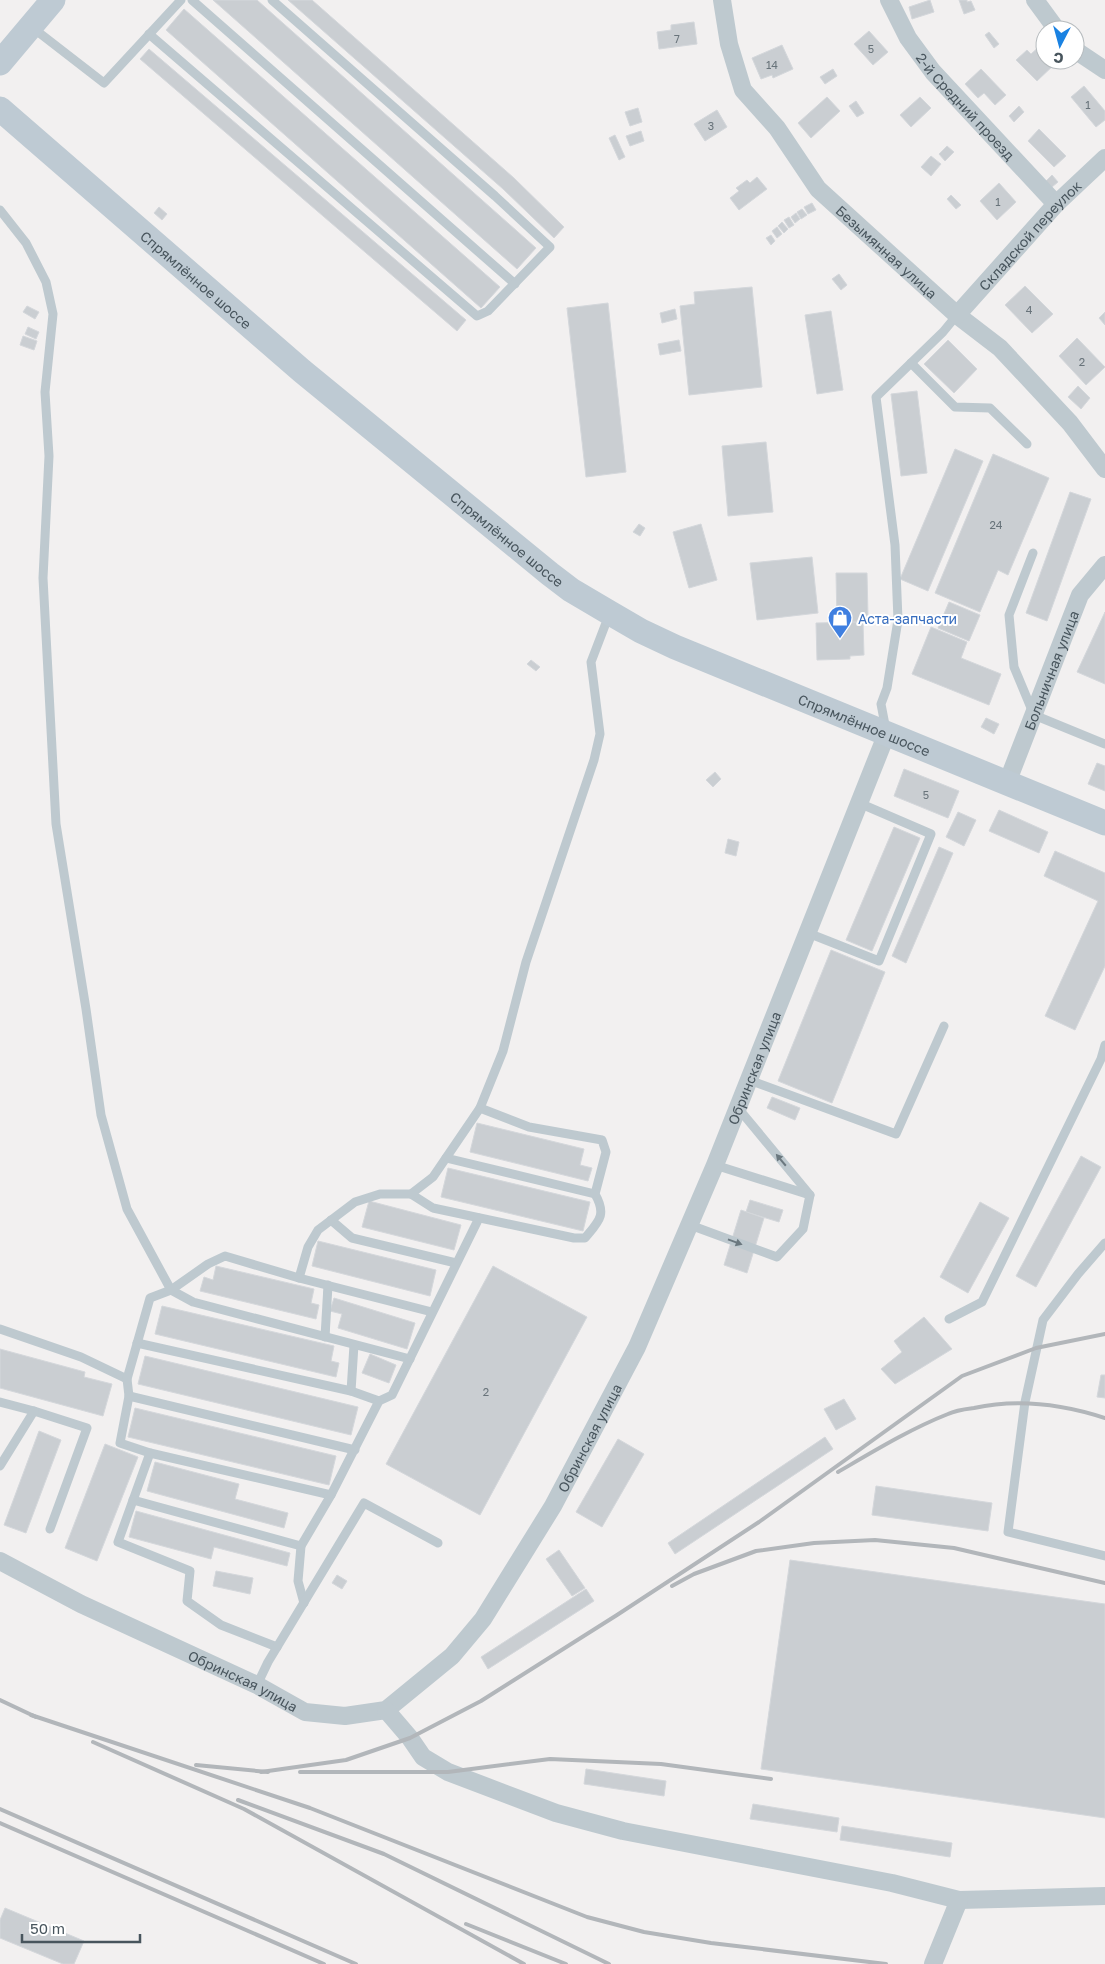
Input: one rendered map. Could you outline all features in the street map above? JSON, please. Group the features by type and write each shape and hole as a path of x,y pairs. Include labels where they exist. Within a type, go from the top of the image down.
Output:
{"main road":[{"path":"0,63 53,0"},
{"name":"Спрямлённое шоссе","path":"0,109 302,371 571,590 641,631 675,647 1105,823"}],"street":[{"name":"Безымянная улица","path":"722,0 729,44 743,90 777,128 818,189 957,315 1000,348 1070,423 1105,469"},
{"name":"2-й Средний проезд","path":"889,0 908,38 933,72 1056,204"},
{"path":"1035,0 1050,20"},
{"path":"1085,57 1105,70"},
{"name":"Складской переулок","path":"957,315 1056,204 1105,158"},
{"name":"Больничная улица","path":"1007,783 1080,595 1105,565"},
{"name":"Обринская улица","path":"0,1561 81,1604 257,1685 305,1712 345,1716 386,1710 452,1656 483,1619 553,1506 637,1347 715,1165 887,733"},
{"path":"386,1710 410,1738 423,1757 448,1772 556,1813 623,1831 892,1883 959,1900 1105,1896"},
{"path":"933,1964 959,1900"}],"lane":[{"path":"31,26 104,83 181,0"},
{"path":"192,0 515,284"},
{"path":"149,34 477,316 488,311 550,248 496,196 272,0"},
{"path":"0,210 26,243 46,282 52,314 45,392 49,456 43,578 56,824 86,1009 100,1115 127,1209 171,1290 193,1302 410,1359"},
{"path":"887,733 881,704 887,688 898,620 895,545 876,397 943,332 957,315"},
{"path":"911,362 954,407 990,408 1027,444"},
{"path":"1032,553 1009,615 1014,667 1034,715 1105,744"},
{"path":"411,1194 433,1177 480,1108 503,1051 526,962 594,760 600,734 591,662 610,613"},
{"path":"808,933 879,961 931,834 859,802"},
{"path":"749,1080 896,1134 944,1026"},
{"path":"949,1319 982,1302 1101,1059 1105,1045"},
{"path":"299,1278 308,1246 318,1230 355,1202 380,1194 411,1194 433,1208 574,1238 585,1238 599,1221 601,1205 595,1194 606,1152 602,1140 529,1127 480,1108"},
{"path":"738,1108 810,1195"},
{"path":"446,1158 595,1194"},
{"path":"715,1165 810,1195"},
{"path":"690,1225 777,1257 803,1229 810,1195"},
{"path":"304,1603 298,1581 301,1546 331,1495 379,1401 392,1395 479,1218"},
{"path":"331,1220 352,1238 456,1264"},
{"path":"1105,1243 1078,1274 1043,1320 1025,1402 1008,1532 1105,1556"},
{"path":"331,1495 150,1453 120,1443 129,1396 127,1379 150,1298 171,1290 208,1264 225,1256 299,1278 432,1312"},
{"path":"325,1337 328,1285"},
{"path":"0,1329 81,1357 127,1379"},
{"path":"137,1343 351,1391 379,1401"},
{"path":"351,1391 354,1345"},
{"path":"129,1396 355,1450"},
{"path":"0,1402 87,1428 50,1529"},
{"path":"0,1466 34,1411"},
{"path":"150,1453 118,1542 190,1570 186,1601 222,1625 277,1646"},
{"path":"133,1500 301,1546"},
{"path":"257,1685 277,1646 364,1503 438,1543"}],"building":[{"path":"213,0 257,0 536,248 517,269"},
{"path":"288,0 312,0 514,178 564,227 554,238 503,189"},
{"path":"930,0 934,12 912,19 909,7"},
{"path":"959,0 971,1 975,10 964,14"},
{"path":"184,9 500,287 481,308 166,30"},
{"path":"694,22 697,44 659,49 657,32 671,30 671,25"},
{"path":"869,31 888,52 873,65 854,44"},
{"path":"989,32 999,44 994,48 985,35"},
{"path":"782,45 793,69 773,78 772,75 761,79 752,58"},
{"path":"149,49 466,320 457,331 140,59"},
{"path":"1027,50 1031,54 1035,50 1035,70 1049,70 1037,81 1016,60"},
{"path":"833,69 837,76 825,84 820,77"},
{"path":"981,69 1006,95 995,105 984,93 978,98 965,84"},
{"path":"1084,86 1105,111 1105,120 1096,127 1071,97"},
{"path":"827,97 840,111 811,138 798,123"},
{"path":"920,97 931,108 911,127 900,115"},
{"path":"856,101 864,113 857,117 849,106"},
{"path":"1019,106 1024,112 1014,122 1009,116"},
{"path":"638,108 642,122 630,126 625,112"},
{"path":"717,110 727,127 705,141 694,124"},
{"path":"1039,129 1066,156 1054,167 1028,141"},
{"path":"641,131 644,141 630,146 626,136"},
{"path":"615,135 625,157 619,160 609,138"},
{"path":"947,146 954,152 945,161 939,154"},
{"path":"931,156 941,164 931,176 921,167"},
{"path":"1052,175 1058,182 1052,187 1046,181"},
{"path":"757,177 767,189 739,210 730,198 739,191 736,188 747,180 750,183"},
{"path":"999,183 1016,202 997,220 980,201"},
{"path":"951,195 961,205 956,209 947,199"},
{"path":"812,203 816,210 808,214 804,207"},
{"path":"159,207 167,214 162,220 154,213"},
{"path":"802,209 807,215 801,219 797,212"},
{"path":"796,213 800,219 795,223 791,217"},
{"path":"789,217 794,225 789,228 784,220"},
{"path":"782,222 788,229 784,233 778,226"},
{"path":"777,227 782,234 777,238 772,231"},
{"path":"771,235 775,241 771,245 766,238"},
{"path":"839,274 847,285 841,290 832,279"},
{"path":"1025,286 1053,314 1032,333 1005,305"},
{"path":"752,287 762,387 689,395 680,306 695,304 694,292"},
{"path":"608,303 626,472 586,477 567,308"},
{"path":"27,306 39,312 35,319 23,312"},
{"path":"675,309 677,319 662,323 660,313"},
{"path":"831,311 843,390 817,394 805,315"},
{"path":"1105,312 1105,325 1099,318"},
{"path":"28,327 39,332 36,339 25,334"},
{"path":"23,336 37,341 34,350 20,345"},
{"path":"1077,338 1105,367 1086,385 1059,356"},
{"path":"679,340 681,351 660,355 658,344"},
{"path":"948,340 977,369 954,393 924,364"},
{"path":"1078,386 1090,398 1081,409 1068,397"},
{"path":"917,391 927,473 901,476 891,394"},
{"path":"766,442 773,512 728,516 722,446"},
{"path":"955,449 983,461 928,591 900,579"},
{"path":"993,454 1049,478 1008,575 998,570 980,612 935,593"},
{"path":"1070,492 1091,499 1047,621 1026,613"},
{"path":"639,524 645,528 640,536 633,532"},
{"path":"701,524 717,580 689,588 673,532"},
{"path":"812,557 818,613 757,620 750,563"},
{"path":"836,573 867,573 868,617 863,622 837,622"},
{"path":"949,602 980,615 969,641 938,628"},
{"path":"1105,612 1105,684 1077,672"},
{"name":"Аста-запчасти","path":"863,622 864,655 850,656 850,659 817,660 816,623"},
{"path":"931,627 967,642 961,658 1001,674 989,705 912,674"},
{"path":"531,660 540,667 536,671 527,664"},
{"path":"986,718 999,724 994,734 981,727"},
{"path":"1097,763 1105,766 1105,791 1088,784"},
{"path":"904,769 959,791 948,818 894,796"},
{"path":"715,772 721,779 713,787 706,780"},
{"path":"999,810 1048,832 1039,853 989,831"},
{"path":"958,812 976,820 964,846 946,837"},
{"path":"894,827 920,838 872,951 846,940"},
{"path":"728,839 739,842 736,856 725,853"},
{"path":"939,847 953,853 906,963 892,956"},
{"path":"1055,851 1105,873 1105,966 1075,1030 1045,1016 1098,901 1044,876"},
{"path":"831,950 885,972 832,1103 778,1081"},
{"path":"772,1097 800,1108 795,1120 767,1108"},
{"path":"477,1123 584,1149 580,1165 592,1168 588,1181 470,1152"},
{"path":"1081,1156 1101,1167 1036,1287 1016,1276"},
{"path":"448,1168 590,1202 583,1231 441,1197"},
{"path":"750,1200 783,1210 779,1222 746,1212"},
{"path":"369,1201 461,1225 454,1250 362,1227"},
{"path":"980,1202 1009,1218 968,1293 940,1277"},
{"path":"741,1210 764,1218 747,1273 724,1265"},
{"path":"318,1241 436,1270 430,1296 312,1266"},
{"path":"216,1266 314,1289 311,1303 319,1305 316,1319 200,1291 204,1277 213,1280"},
{"path":"493,1266 587,1317 480,1515 386,1464"},
{"path":"334,1298 415,1323 407,1349 338,1328 342,1314 330,1311"},
{"path":"162,1306 334,1346 331,1361 339,1363 336,1377 155,1334"},
{"path":"924,1317 952,1349 895,1384 881,1369 902,1352 894,1341"},
{"path":"0,1349 85,1372 84,1377 112,1384 103,1416 0,1388"},
{"path":"370,1354 396,1365 389,1383 362,1373"},
{"path":"145,1356 358,1407 351,1435 138,1384"},
{"path":"1101,1375 1105,1375 1105,1398 1097,1397"},
{"path":"844,1399 856,1419 836,1430 824,1409"},
{"path":"135,1408 336,1456 329,1485 128,1437"},
{"path":"39,1431 61,1440 26,1533 4,1525"},
{"path":"825,1437 833,1449 675,1554 668,1543"},
{"path":"618,1439 644,1454 602,1527 576,1512"},
{"path":"105,1444 138,1457 97,1561 65,1548"},
{"path":"155,1462 239,1484 235,1499 288,1513 284,1528 147,1491"},
{"path":"876,1486 992,1503 988,1531 872,1515"},
{"path":"136,1511 290,1553 287,1566 214,1547 211,1559 129,1537"},
{"path":"559,1550 585,1588 572,1596 546,1559"},
{"path":"790,1560 1105,1604 1105,1818 761,1769"},
{"path":"216,1571 253,1578 250,1594 213,1586"},
{"path":"337,1575 347,1581 342,1589 332,1583"},
{"path":"586,1589 594,1601 488,1669 481,1657"},
{"path":"586,1769 666,1781 664,1796 584,1784"},
{"path":"753,1804 839,1818 837,1832 750,1819"},
{"path":"842,1826 952,1843 950,1857 840,1840"},
{"path":"5,1908 84,1941 74,1964 63,1964 0,1938 0,1920"}],"railway":[{"path":"261,1772 346,1760 410,1738 481,1701 759,1522 962,1376 1036,1348 1105,1334"},
{"path":"838,1472 906,1433 961,1410 1007,1403 1024,1403 1057,1406 1105,1418"},
{"path":"672,1586 694,1574 756,1551 814,1543 875,1540 954,1548 1105,1583"},
{"path":"0,1700 36,1717"},
{"path":"31,1715 310,1808 587,1917 644,1932 711,1943 886,1964"},
{"path":"93,1742 244,1809 524,1964"},
{"path":"300,1772 448,1772 550,1759 661,1764 771,1779"},
{"path":"196,1765 268,1772"},
{"path":"238,1800 384,1854 609,1964"},
{"path":"0,1809 356,1964"},
{"path":"0,1823 324,1964"},
{"path":"466,1924 566,1964"}],"place":[{"name":"Аста-запчасти","path":"840,639"}]}
